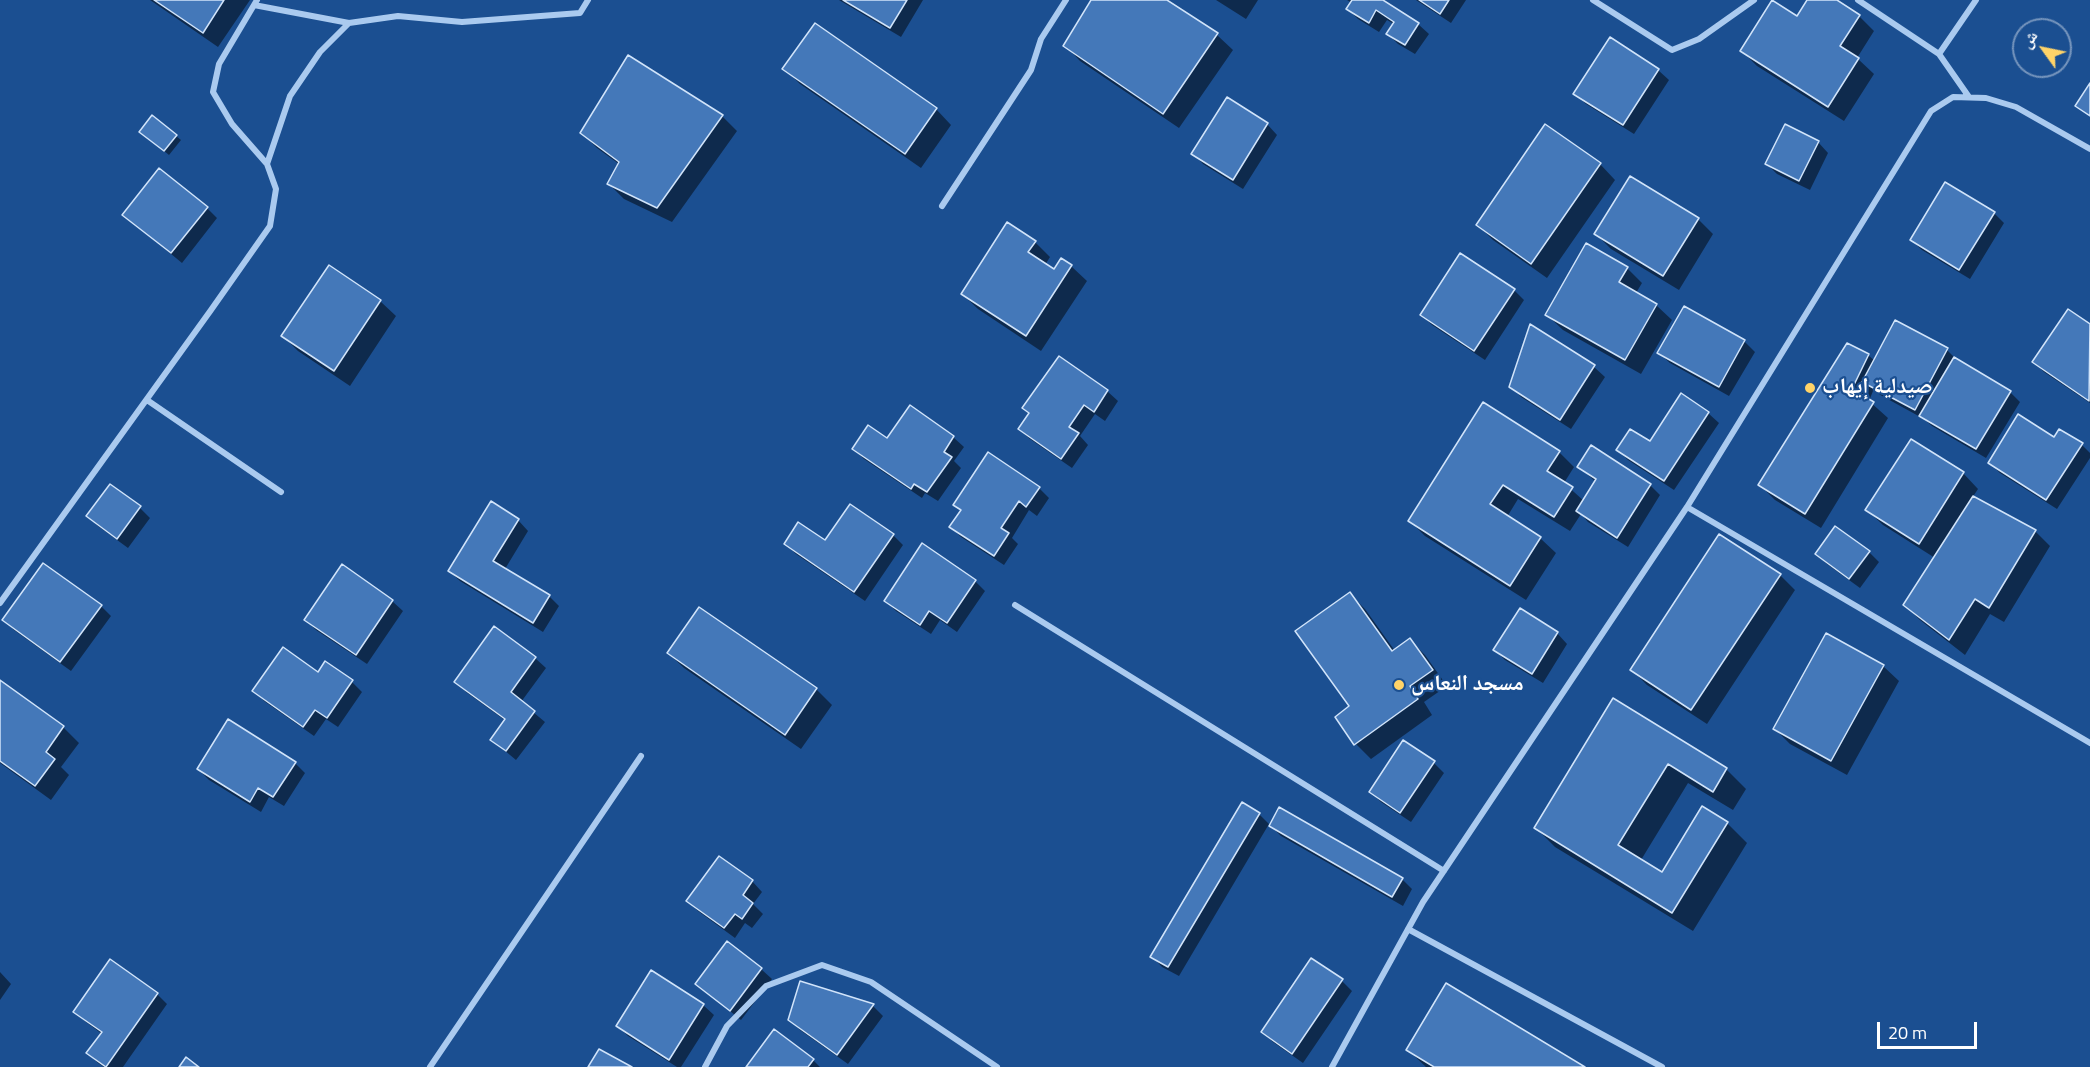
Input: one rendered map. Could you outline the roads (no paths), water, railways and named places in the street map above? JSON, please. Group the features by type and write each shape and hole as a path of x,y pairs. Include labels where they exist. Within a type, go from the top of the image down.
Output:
{"street":[{"path":"0,603 270,226 276,189 267,164 232,124 213,92 219,64 255,2 349,23 398,16 462,22 580,13 588,0"},
{"path":"942,206 1031,70 1041,39 1066,0"},
{"path":"1593,0 1672,50 1699,39 1754,0"},
{"path":"1858,0 1939,54 1969,97"},
{"path":"1939,54 1976,0"},
{"path":"267,164 290,96 320,52 349,23"},
{"path":"1332,1067 1408,929 1444,871 1687,507 1931,111 1953,97 1986,98 2016,106 2090,148"},
{"path":"147,400 281,492"},
{"path":"1687,507 2090,743"},
{"path":"1015,605 1444,871"},
{"path":"430,1067 641,756"},
{"path":"1408,929 1662,1067"},
{"path":"705,1067 727,1026 766,986 822,965 871,982 997,1067"}],"place":[{"name":"صيدلية إيهاب","path":"1810,388"},
{"name":"مسجد النعاس","path":"1399,685"}]}
